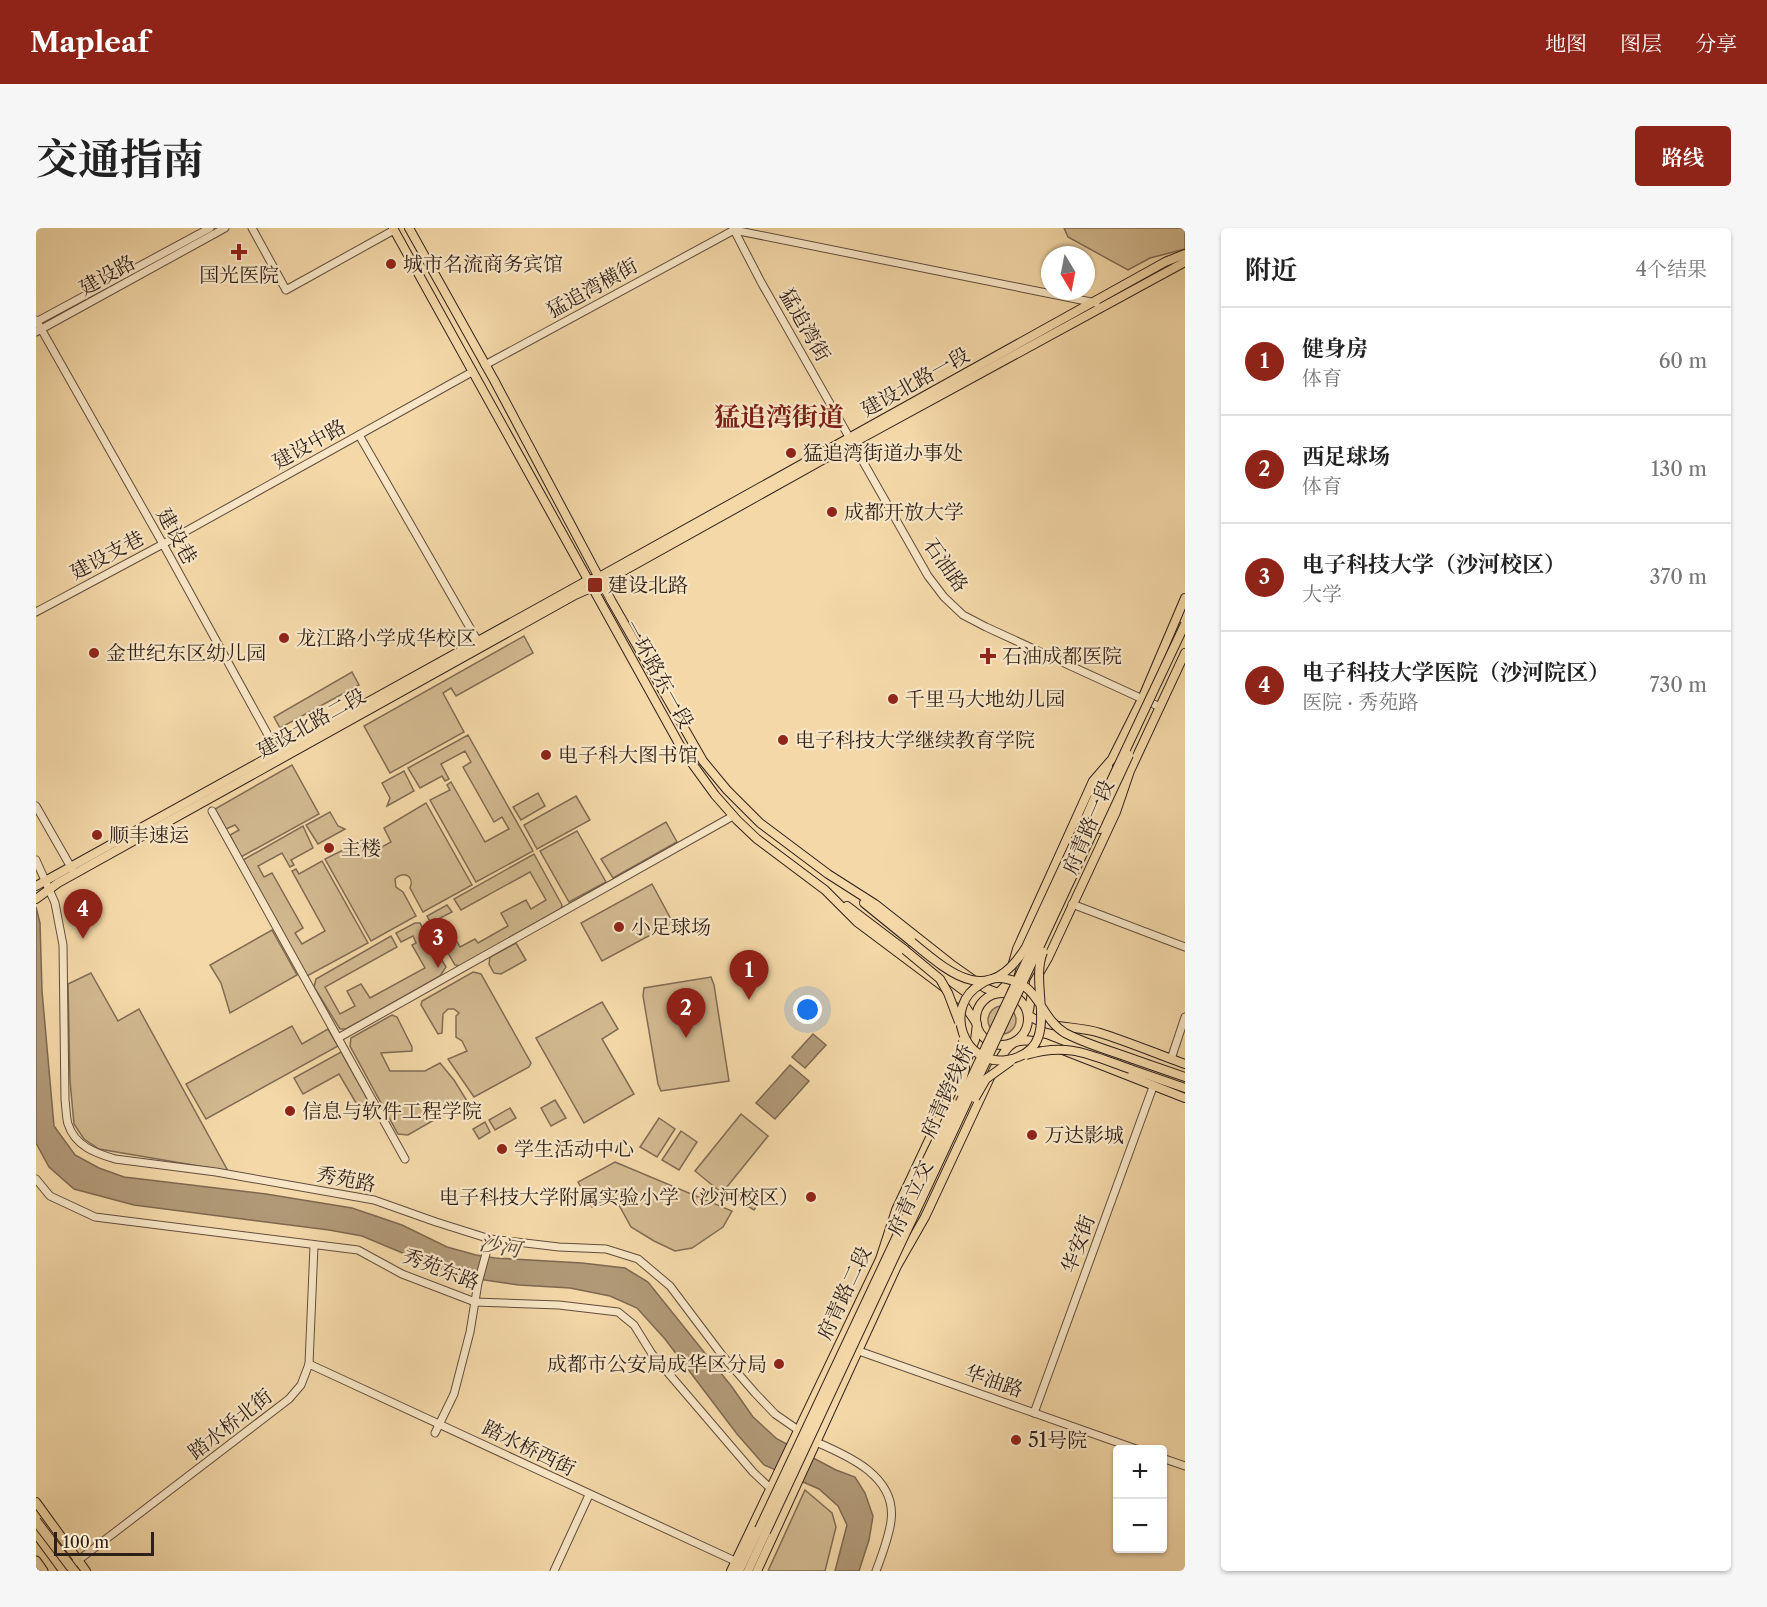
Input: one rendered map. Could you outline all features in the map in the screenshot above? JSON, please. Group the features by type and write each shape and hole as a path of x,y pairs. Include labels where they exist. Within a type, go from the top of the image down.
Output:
{"highway":[{"path":"36,1521 74,1571"},
{"path":"36,1533 64,1571"},
{"path":"36,1561 43,1571"}],"main road":[{"name":"一环路东一段","path":"409,228 620,616 704,761 727,790 760,823 828,874 875,904 951,964 985,988 998,993"},
{"name":"一环路东一段","path":"393,229 683,751 703,779 733,816 757,839 825,890 857,922 961,1000 977,1024"},
{"name":"建设北路一段","path":"1097,305 1165,262 1185,254"},
{"name":"建设北路一段","path":"601,580 1097,305 1185,262"},
{"name":"建设北路二段","path":"279,756 477,640 601,580"},
{"name":"建设北路二段","path":"36,886 45,880 72,870 590,584"},
{"name":"府青路一段","path":"990,980 1006,972 1015,964 1026,947 1142,699 1185,598"},
{"path":"610,621 620,616"},
{"name":"府青跨线桥","path":"739,1571 1185,624"},
{"name":"府青跨线桥","path":"748,1571 1185,634"},
{"name":"府青路一段","path":"1028,1015 1034,982 1048,958 1116,812 1130,771 1185,653"},
{"name":"府青路一段","path":"998,993 1007,984 1017,949 1093,782 1112,759"},
{"name":"府青立交","path":"897,1266 986,1079 1030,1048 1041,1032 1043,1018 1038,973 1041,957 1118,788 1130,771"},
{"name":"建设北路二段","path":"38,898 50,891 72,870"},
{"path":"828,874 943,968 955,975 970,981 1009,979 1026,986 1063,1032 1185,1077"},
{"path":"825,890 940,979 960,1025"},
{"path":"960,1025 960,1013 970,992 990,980"},
{"path":"1185,1064 1099,1033 1036,1021 1028,1015 1020,1000 1014,996 998,993 983,1001 979,1008 977,1024 979,1031 990,1042 1006,1044 1026,1039 1045,1043 1185,1098"},
{"path":"1013,1042 1025,1031 1028,1015"},
{"name":"府青路二段","path":"730,1571 880,1259 896,1210 969,1055 975,1040 977,1024"},
{"name":"府青立交","path":"960,1025 963,1037 970,1047 990,1059 1002,1061 1059,1048 1075,1050 1185,1088"},
{"name":"府青立交","path":"880,1259 961,1088 965,1069 965,1047 960,1025"},
{"name":"府青路二段","path":"757,1571 897,1266 925,1217 994,1070 1004,1052 1013,1042"},
{"path":"36,1502 86,1571"}],"street":[{"name":"建设路","path":"36,321 210,228"},
{"name":"建设路","path":"39,331 225,228"},
{"path":"252,228 286,290 393,229"},
{"path":"733,229 1097,305"},
{"name":"猛追湾横街","path":"485,365 733,229"},
{"name":"猛追湾街","path":"733,229 851,440"},
{"name":"建设巷","path":"36,321 39,331 96,425 279,756"},
{"name":"建设中路","path":"163,544 472,372"},
{"path":"359,435 477,640"},
{"name":"石油路","path":"851,440 932,581 963,615 1160,707"},
{"name":"建设支巷","path":"36,612 163,544"},
{"path":"36,806 72,870"},
{"path":"212,811 405,1159"},
{"path":"338,1038 733,816"},
{"name":"秀苑路","path":"36,860 58,913 63,945 65,1100 68,1124 78,1142 99,1155 115,1159 216,1172 374,1200 490,1239 559,1247 606,1249 638,1259 670,1286 722,1355 755,1393 775,1414 798,1430"},
{"path":"1072,904 1185,947"},
{"path":"1171,1059 1185,1017"},
{"name":"华安街","path":"1034,1413 1153,1087"},
{"name":"秀苑东路","path":"36,1179 50,1196 95,1216 358,1250 402,1274 475,1302 559,1305 618,1312 634,1325 659,1362 753,1472 770,1488"},
{"path":"435,1433 454,1394 490,1239"},
{"name":"踏水桥北街","path":"64,1571 289,1399 301,1385 309,1364 314,1246"},
{"name":"华油路","path":"839,1344 1126,1445"},
{"name":"踏水桥西街","path":"309,1364 735,1562"},
{"path":"816,1442 845,1454 877,1476 886,1492 891,1504 891,1521 876,1571"},
{"path":"1167,1460 1185,1466"},
{"path":"554,1571 589,1495"}],"shaded area":[{"path":"1064,228 1185,228 1185,249 1150,258 1128,270 1095,252 1095,246 1084,246 1068,237"},
{"path":"524,636 533,653 456,696 451,688 443,693 464,732 390,773 364,726"},
{"path":"352,672 359,685 280,728 274,717"},
{"path":"468,735 533,851 476,882 430,800 450,790 447,785 451,782 485,842 509,829 502,817 494,822 463,767 471,762 465,751 441,764 449,779 445,781 442,776 420,788 408,768"},
{"path":"292,765 319,814 241,857 230,835 239,830 235,825 226,829 215,809"},
{"path":"404,771 414,791 387,806 390,798 382,783"},
{"path":"538,793 545,806 521,820 513,807"},
{"path":"576,796 590,820 537,849 524,825"},
{"path":"426,803 472,885 423,912 410,888 410,878 405,875 398,876 395,879 396,887 403,892 416,916 371,941 325,859 365,839 373,852 391,842 384,828"},
{"path":"330,812 338,826 345,829 318,844 306,825"},
{"path":"666,822 677,842 613,878 601,859"},
{"path":"303,826 313,848 291,860 294,865 290,867 282,853 258,866 264,877 272,873 303,928 295,933 302,944 325,931 292,871 296,869 299,874 322,861 368,943 307,976 243,860"},
{"path":"577,831 606,882 569,902 540,851"},
{"path":"534,854 562,905 561,910 461,966 455,965 427,916 447,905 452,912 440,918 445,926 448,925 460,947 475,939 478,943 508,926 501,913 526,900 531,909 546,900 530,872 461,910 454,899"},
{"path":"652,884 673,923 602,961 581,923"},
{"path":"36,907 40,923 42,991 54,1126 75,1155 99,1168 124,1177 266,1194 352,1208 402,1225 447,1247 476,1255 625,1268 648,1282 732,1387 753,1417 777,1439 836,1470 855,1477 865,1493 873,1516 869,1540 859,1571 835,1571 847,1525 838,1506 819,1489 764,1465 737,1434 665,1339 637,1308 610,1296 570,1288 519,1285 471,1278 436,1267 362,1236 134,1205 74,1189 49,1167 36,1143"},
{"path":"415,923 420,923 446,967 440,976 346,1029 340,1029 314,987 316,979 391,936 397,947 325,987 340,1014 355,1006 347,991 361,984 370,998 425,968 412,945 416,943 413,936 401,942 396,933"},
{"path":"272,930 297,975 230,1013 221,983 210,965"},
{"path":"516,943 526,960 501,974 494,973 489,964 490,957"},
{"path":"473,972 481,974 531,1063 529,1067 474,1097 448,1059 467,1051 462,1041 456,1037 456,1016 459,1013 454,1009 448,1009 443,1014 442,1033 438,1034 421,1005 422,1001"},
{"path":"91,973 118,1021 139,1009 228,1171 99,1149 84,1139 74,1124 70,1081 68,984"},
{"path":"711,977 729,1081 661,1091 643,996 644,988"},
{"path":"602,1002 618,1029 602,1039 634,1094 584,1123 536,1038"},
{"path":"1002,1006 1012,1010 1016,1020 1012,1030 1002,1034 992,1030 988,1020 992,1010"},
{"path":"392,1015 397,1017 412,1051 381,1053 390,1071 425,1071 440,1063 467,1101 408,1135 398,1134 350,1046 351,1038"},
{"path":"292,1026 302,1044 328,1029 338,1046 206,1119 186,1084"},
{"path":"813,1034 826,1045 805,1068 792,1057"},
{"path":"341,1052 369,1102 359,1108 339,1074 303,1094 294,1078"},
{"path":"790,1065 809,1081 775,1119 756,1103"},
{"path":"555,1100 566,1118 551,1126 541,1108"},
{"path":"510,1108 516,1118 495,1130 489,1120"},
{"path":"741,1114 768,1136 722,1193 695,1171"},
{"path":"659,1118 675,1129 657,1157 640,1147"},
{"path":"485,1122 490,1132 479,1139 473,1129"},
{"path":"681,1131 697,1142 679,1170 662,1160"},
{"path":"615,1162 732,1211 723,1227 692,1248 675,1251 631,1227 614,1196 592,1207 578,1182"},
{"path":"743,1188 761,1200 754,1210 736,1199"},
{"path":"805,1490 832,1513 836,1527 825,1571 768,1571"}],"place":[{"name":"国光医院","path":"239,252"},
{"name":"城市名流商务宾馆","path":"391,264"},
{"name":"猛追湾街道办事处","path":"791,453"},
{"name":"成都开放大学","path":"832,512"},
{"name":"建设北路","path":"595,585"},
{"name":"龙江路小学成华校区","path":"284,638"},
{"name":"金世纪东区幼儿园","path":"94,653"},
{"name":"石油成都医院","path":"988,656"},
{"name":"千里马大地幼儿园","path":"893,699"},
{"name":"电子科技大学继续教育学院","path":"783,740"},
{"name":"电子科大图书馆","path":"546,755"},
{"name":"顺丰速运","path":"97,835"},
{"name":"主楼","path":"329,848"},
{"name":"小足球场","path":"619,927"},
{"name":"电子科技大学医院（沙河院区）","path":"83,939"},
{"name":"电子科技大学（沙河校区）","path":"438,968"},
{"name":"健身房","path":"749,1000"},
{"name":"西足球场","path":"686,1038"},
{"name":"信息与软件工程学院","path":"290,1111"},
{"name":"万达影城","path":"1032,1135"},
{"name":"学生活动中心","path":"502,1149"},
{"name":"电子科技大学附属实验小学（沙河校区）","path":"811,1197"},
{"name":"成都市公安局成华区分局","path":"779,1364"},
{"name":"51号院","path":"1016,1440"}],"district":[{"name":"猛追湾街道","path":"779,417"}],"water label":[{"name":"沙河","path":"500,1246"}]}
